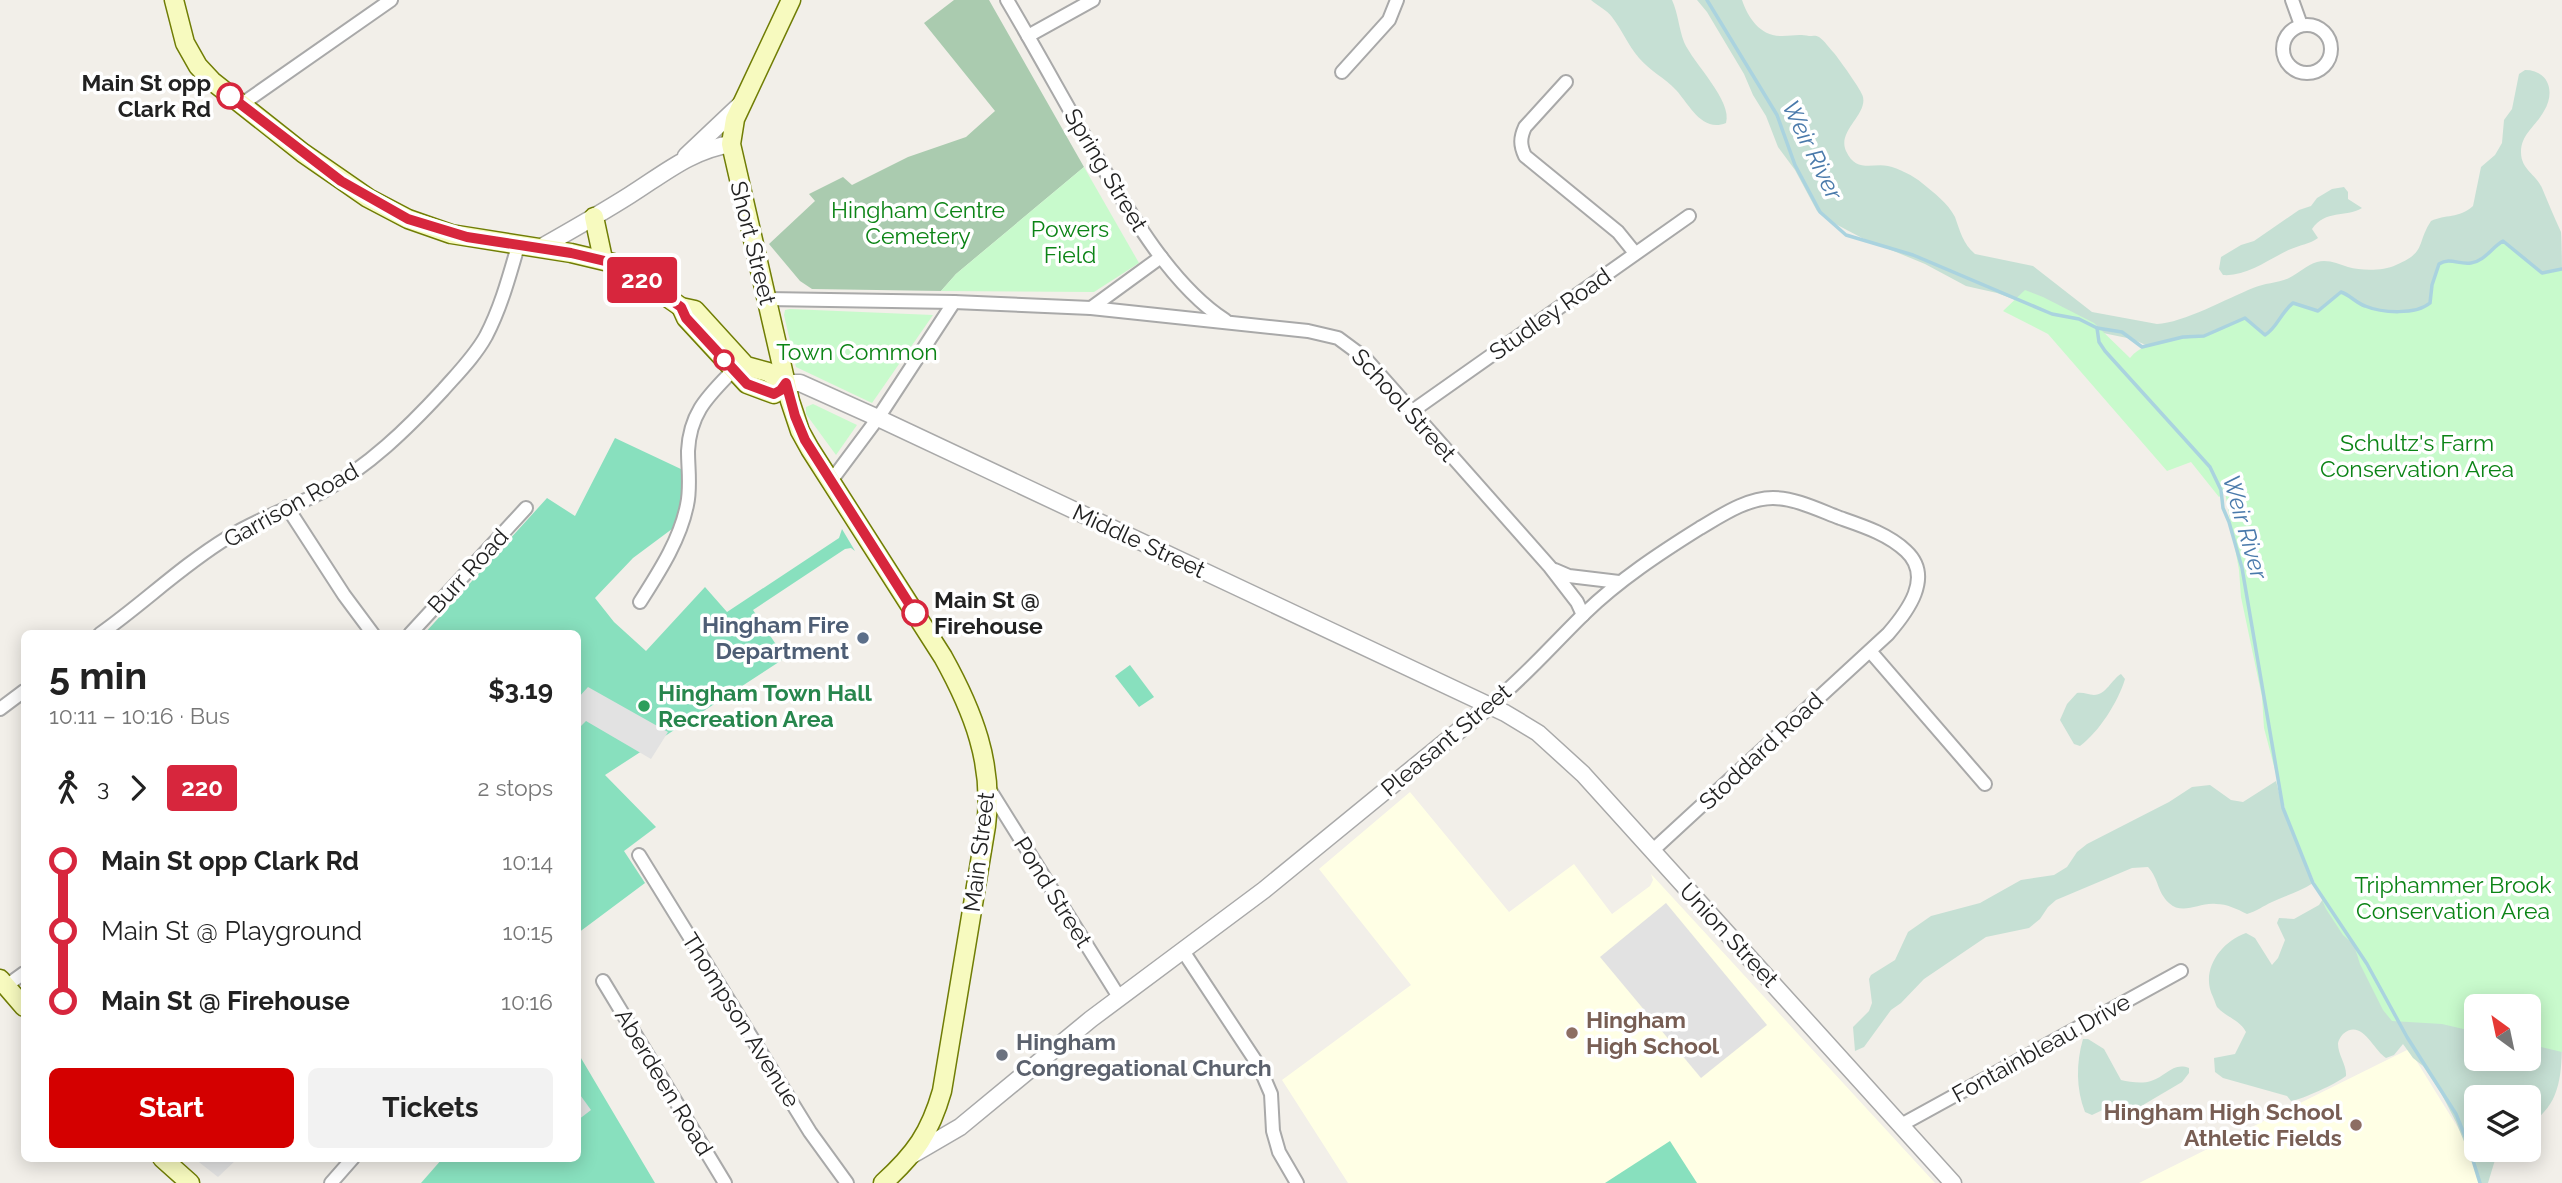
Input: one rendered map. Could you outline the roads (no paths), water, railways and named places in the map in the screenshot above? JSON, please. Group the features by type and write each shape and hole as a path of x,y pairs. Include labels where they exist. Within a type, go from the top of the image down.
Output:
{"main road":[{"path":"174,0 185,43 198,66 222,90 341,181 408,219 451,234 603,259 628,270 681,307 695,310 705,330 738,366 768,372 786,383"},
{"name":"Short Street","path":"786,383 731,144 735,119 741,104 791,0"},
{"path":"594,217 603,259"},
{"name":"Main Street","path":"786,383 800,430 958,684 982,745 988,787 986,827 943,1091 931,1126 912,1155 884,1183"},
{"path":"3,982 21,1003"},
{"path":"166,1162 190,1183"}],"street":[{"path":"242,104 391,0"},
{"name":"Spring Street","path":"1007,0 1112,183 1161,257 1208,306 1229,323"},
{"path":"1028,36 1093,0"},
{"path":"1342,72 1384,26 1398,0"},
{"path":"2292,0 2301,26"},
{"path":"1566,82 1525,127 1521,135 1521,146 1525,156 1618,232 1635,253"},
{"path":"682,160 701,139 741,104"},
{"path":"540,248 682,160 716,146 731,144"},
{"name":"Studley Road","path":"1411,412 1689,216"},
{"name":"Garrison Road","path":"105,630 185,565 246,527 320,493 367,463 424,411 478,348 501,302 518,246"},
{"path":"1091,309 1161,257"},
{"name":"School Street","path":"767,299 954,302 1091,309 1308,331 1338,338 1365,358 1550,567 1577,602 1583,615"},
{"path":"831,481 878,418 954,302"},
{"path":"640,602 668,556 684,518 688,502 688,451 693,420 709,395 738,366"},
{"name":"Middle Street","path":"786,383 800,383 878,418 1489,706"},
{"name":"Pleasant Street","path":"912,1155 960,1127 1119,997 1265,890 1489,706 1619,582 1672,545 1732,510 1763,499 1791,501 1880,534 1903,548 1914,563 1919,576 1914,597 1901,619 1870,650"},
{"path":"288,507 344,595 370,630"},
{"name":"Burr Road","path":"414,630 526,508"},
{"path":"1550,567 1569,576 1619,582"},
{"path":"1870,650 1985,784"},
{"name":"Stoddard Road","path":"1651,851 1870,650"},
{"path":"0,709 21,693"},
{"name":"Union Street","path":"1489,706 1523,722 1556,747 1583,774 1953,1183"},
{"name":"Pond Street","path":"988,787 1119,997"},
{"name":"Thompson Avenue","path":"639,855 810,1132 847,1183"},
{"path":"1184,951 1268,1082 1272,1094 1275,1140 1297,1183"},
{"name":"Fontainbleau Drive","path":"1901,1125 2181,971"},
{"path":"3,982 21,974"},
{"name":"Aberdeen Road","path":"603,981 725,1183"},
{"path":"331,1183 349,1162"}],"waterway":[{"name":"Weir River","path":"1707,0 1777,115 1795,165 1820,212 1846,235 1913,255 2052,314 2079,319 2097,328 2099,342 2105,351 2210,467 2221,490 2223,508 2242,568 2283,808 2313,883 2367,964 2407,1037 2456,1114 2480,1183"},
{"path":"2097,328 2122,332 2142,347 2183,337 2204,336 2245,318 2265,335 2293,303 2318,311 2341,292 2372,308 2399,312 2416,310 2430,303 2439,264 2447,261 2476,262 2503,241 2542,273 2562,269"}],"place":[{"name":"Main St opp Clark Rd","path":"230,96"},
{"name":"Main St @ Firehouse","path":"915,613"},
{"name":"Hingham Fire Department","path":"863,638"},
{"name":"Hingham Town Hall Recreation Area","path":"644,706"},
{"name":"Hingham High School","path":"1572,1033"},
{"name":"Hingham Congregational Church","path":"1002,1055"},
{"name":"Hingham High School Athletic Fields","path":"2356,1125"}],"park label":[{"name":"Hingham Centre Cemetery","path":"918,223"},
{"name":"Powers Field","path":"1070,242"},
{"name":"Town Common","path":"857,352"},
{"name":"Schultz's Farm Conservation Area","path":"2417,456"},
{"name":"Triphammer Brook Conservation Area","path":"2453,898"}]}
